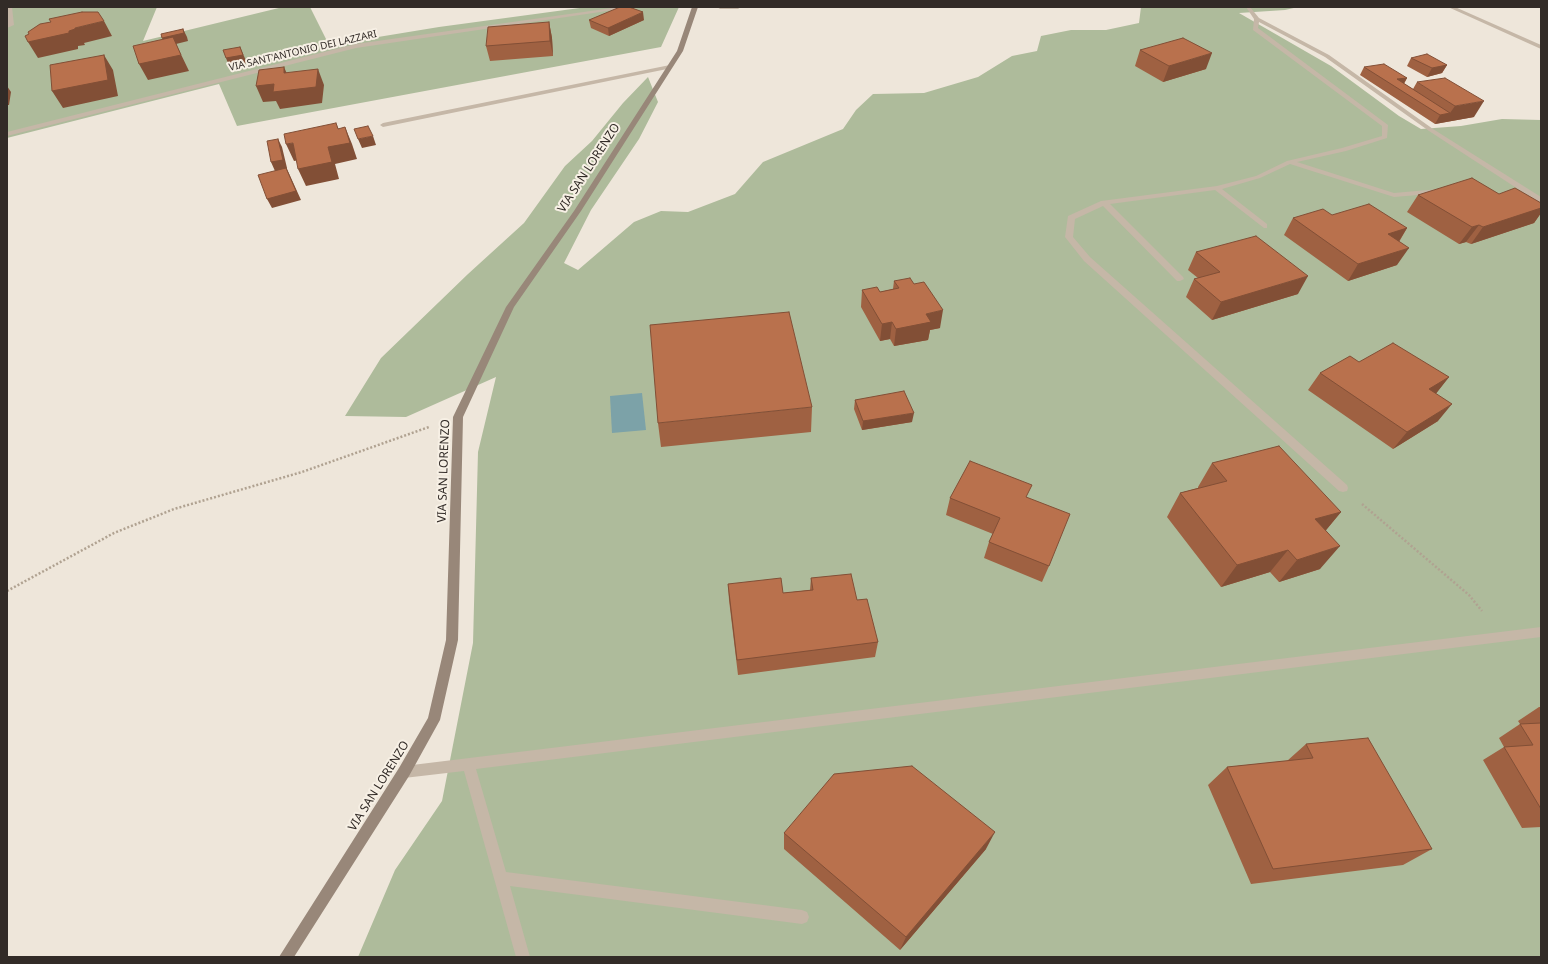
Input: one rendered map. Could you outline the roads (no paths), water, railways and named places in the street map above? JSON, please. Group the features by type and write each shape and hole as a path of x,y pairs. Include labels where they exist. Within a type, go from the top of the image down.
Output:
{"street":[{"path":"7,26 11,25 9,7"},
{"name":"VIA SANT'ANTONIO DEI LAZZARI","path":"7,134 356,46 631,7"},
{"name":"VIA SAN LORENZO","path":"286,957 404,772 434,720 452,640 458,416 510,307 577,211 680,51 695,7"},
{"path":"720,7 738,7"},
{"path":"1248,7 1257,19 1327,56 1431,130 1541,200"},
{"path":"1451,7 1541,47"},
{"path":"1257,19 1255,29 1385,125 1385,137 1344,150 1290,162 1258,177 1217,188 1104,203 1071,218 1069,237 1087,259 1343,488"},
{"path":"383,125 670,67"},
{"path":"1290,162 1394,195 1439,191"},
{"path":"1217,188 1264,226"},
{"path":"1104,203 1180,279"},
{"path":"404,772 1541,632"},
{"path":"468,764 523,957"},
{"path":"500,878 802,917"}],"water":[{"path":"642,393 646,430 612,433 610,396"}]}
